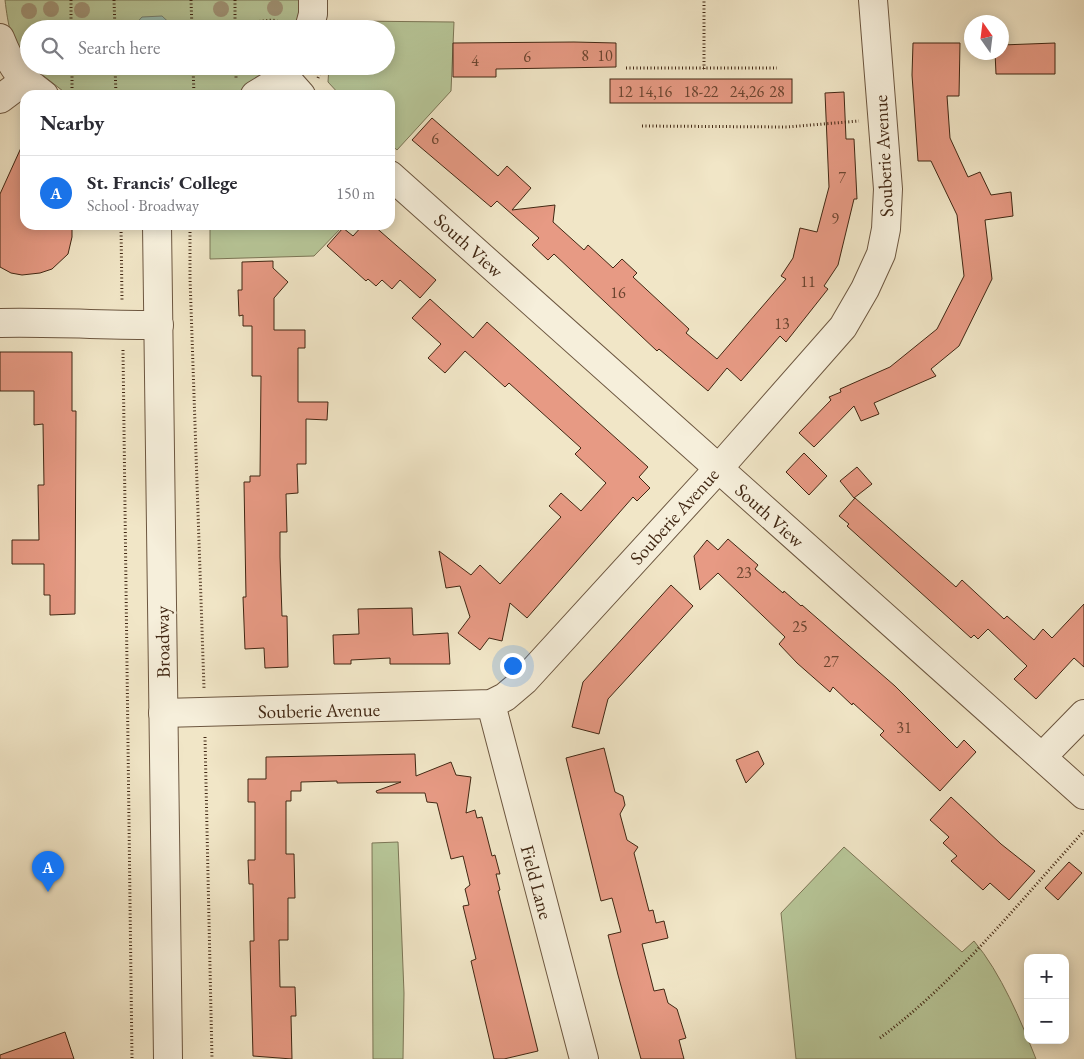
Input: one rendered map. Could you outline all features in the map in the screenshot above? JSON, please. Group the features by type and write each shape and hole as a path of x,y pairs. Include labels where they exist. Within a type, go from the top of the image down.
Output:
{"street":[{"path":"307,20 313,14 312,0"},
{"name":"Souberie Avenue","path":"163,712 490,704 505,697 525,680 718,469 843,327 870,280 881,254 886,229 888,189 873,0"},
{"path":"0,38 11,65 20,74"},
{"path":"21,75 34,88"},
{"path":"267,90 292,80"},
{"path":"0,99 20,93"},
{"name":"South View","path":"395,179 1084,795"},
{"name":"Broadway","path":"157,230 168,1059"},
{"path":"0,322 159,325"},
{"name":"Field Lane","path":"490,704 584,1059"},
{"path":"1042,757 1084,714"}],"path":[{"path":"71,0 71,20"},
{"path":"114,0 115,20"},
{"path":"191,0 192,20"},
{"path":"235,0 235,20"},
{"path":"704,0 704,69"},
{"path":"626,68 777,68"},
{"path":"72,75 72,90"},
{"path":"115,75 116,90"},
{"path":"193,75 194,90"},
{"path":"642,126 787,127 882,120"},
{"path":"121,230 132,1059"},
{"path":"190,230 190,288 205,712 212,1059"},
{"path":"880,1038 901,1022 969,957 1084,831"}],"green space":[{"path":"5,0 301,0 298,20 20,20 20,53 11,34"},
{"path":"395,21 454,22 451,91 397,150 395,148 395,90 335,90 328,82 328,75 395,75"},
{"path":"42,75 262,75 241,90 62,90"},
{"path":"210,230 339,230 314,256 210,259"},
{"path":"398,842 404,993 403,1059 373,1059 372,843"},
{"path":"844,847 962,952 974,941 1002,982 1024,1030 1024,1044 1030,1044 1036,1059 796,1059 781,913"}],"water":[{"path":"162,16 166,20 139,20 142,17"}],"building":[{"path":"453,43 616,43 616,67 496,69 496,77 453,77"},
{"path":"913,43 960,43 959,96 947,96 950,138 968,177 980,172 991,195 1011,192 1013,216 985,220 992,279 959,346 931,369 936,376 874,403 879,414 861,421 854,406 814,447 799,433 831,400 829,397 841,392 840,389 890,367 937,329 964,276 957,215 931,161 918,161 912,75"},
{"path":"1055,43 1055,74 996,74 995,60 1009,60 1009,45"},
{"path":"610,79 792,79 792,103 610,103"},
{"path":"844,92 846,139 854,139 857,199 854,199 838,265 824,286 828,289 786,342 780,336 741,381 727,368 708,391 659,349 657,351 554,254 548,260 532,245 539,238 497,201 491,207 412,140 432,118 498,176 507,166 531,188 512,210 555,205 553,222 584,250 588,245 613,268 622,259 637,273 633,277 689,329 686,333 717,359 786,279 781,276 793,258 800,228 817,232 829,187 825,93"},
{"path":"20,150 20,230 72,230 68,254 52,269 40,273 22,275 11,273 0,267 0,194"},
{"path":"341,230 346,230 353,236 358,230 379,230 436,280 420,298 400,280 392,289 382,280 376,286 368,279 366,281 327,246"},
{"path":"273,261 273,268 288,282 274,298 274,330 305,330 305,348 298,348 298,402 328,402 327,420 306,419 306,464 297,464 298,493 286,494 287,532 280,532 282,616 287,616 288,667 265,668 264,648 245,649 243,597 246,597 244,482 250,482 250,476 260,476 261,376 252,376 252,326 243,326 243,315 239,316 238,290 242,290 242,262"},
{"path":"430,299 473,338 487,322 648,467 639,477 650,488 637,501 633,497 527,618 510,603 502,641 489,638 480,650 458,633 470,617 460,586 446,588 439,551 471,575 480,565 500,584 561,517 549,506 561,493 581,511 606,483 575,454 581,448 509,383 505,387 465,351 445,373 428,358 441,344 412,318"},
{"path":"0,352 72,352 72,411 76,411 75,614 50,615 50,595 44,595 44,564 12,564 12,540 39,540 38,485 44,485 43,424 34,425 34,391 0,391"},
{"path":"804,453 827,476 809,495 786,472"},
{"path":"857,467 872,484 854,498 840,481"},
{"path":"855,498 956,587 962,580 1004,619 1007,616 1034,640 1043,629 1052,638 1084,604 1084,667 1074,658 1036,699 1014,679 1027,666 988,629 978,639 974,635 971,638 847,526 849,524 839,516"},
{"path":"728,539 758,565 755,569 783,593 784,591 802,605 895,686 957,748 964,740 976,752 940,791 880,735 884,731 853,703 852,705 833,687 830,692 797,663 779,644 785,637 718,573 700,590 694,556 707,540 718,550"},
{"path":"671,585 693,606 608,699 599,734 572,727 583,682"},
{"path":"412,608 413,635 448,633 450,664 390,664 390,658 351,660 351,664 334,664 333,635 359,634 358,609"},
{"path":"604,748 615,792 623,796 625,805 620,814 627,840 638,847 634,853 649,911 653,910 656,923 664,921 668,938 642,944 654,991 664,989 668,1003 677,1009 686,1038 679,1040 684,1059 641,1059 618,975 608,935 621,932 612,898 601,901 566,758"},
{"path":"758,751 764,764 746,783 736,760"},
{"path":"415,754 416,776 451,762 456,775 471,777 466,813 475,810 477,818 482,817 492,856 495,855 500,874 496,874 500,890 498,891 538,1051 504,1059 494,1059 471,961 476,959 463,906 469,905 465,889 470,885 463,856 451,859 437,803 427,802 425,793 377,793 376,791 401,782 337,783 337,781 301,782 301,791 291,791 291,801 286,801 286,854 294,854 295,898 288,898 288,940 279,940 280,987 295,987 296,1016 291,1016 292,1059 253,1056 250,941 254,941 253,884 249,884 248,860 255,860 255,802 248,802 248,779 266,779 266,757"},
{"path":"951,797 1001,844 1035,871 1009,900 990,883 983,890 951,861 957,856 943,843 949,837 930,820"},
{"path":"1069,862 1082,873 1058,900 1045,888"},
{"path":"65,1032 74,1059 0,1059 0,1055"}],"place":[{"name":"St. Francis' College","path":"48,892"}]}
